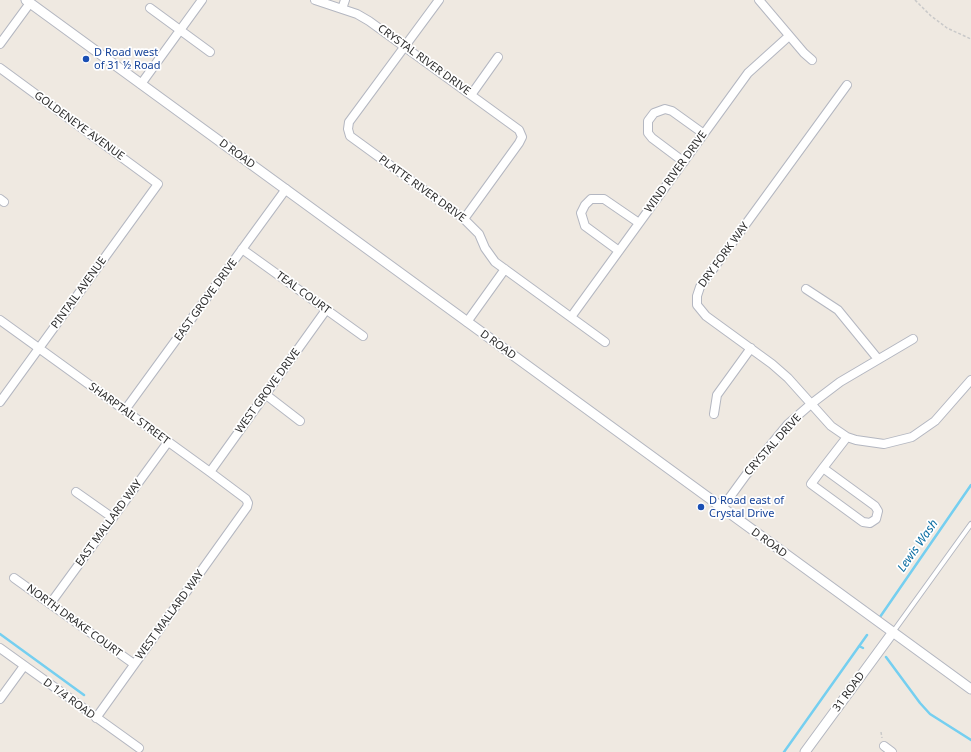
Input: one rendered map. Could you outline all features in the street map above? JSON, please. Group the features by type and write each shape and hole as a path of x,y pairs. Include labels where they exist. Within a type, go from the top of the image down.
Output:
{"street":[{"path":"141,84 202,0"},
{"name":"CRYSTAL RIVER DRIVE","path":"315,0 342,9 370,21 519,130 522,137 515,150 464,219"},
{"path":"342,9 345,0"},
{"path":"405,46 439,0"},
{"path":"759,0 812,60"},
{"path":"0,44 28,1"},
{"name":"D ROAD","path":"28,1 971,689"},
{"path":"150,8 210,52"},
{"name":"WIND RIVER DRIVE","path":"571,317 748,73 790,36"},
{"name":"PLATTE RIVER DRIVE","path":"405,46 350,122 348,129 350,136 464,219 479,234 485,248 495,262 605,342"},
{"path":"471,95 498,57"},
{"name":"GOLDENEYE AVENUE","path":"0,68 158,184"},
{"name":"DRY FORK WAY","path":"847,86 698,291 697,305 702,313 751,348 788,378 824,420 847,437 865,443 884,444 912,437 935,421 971,380"},
{"path":"684,162 652,138 648,133 648,121 654,113 665,109 672,111 704,134"},
{"name":"PINTAIL AVENUE","path":"0,402 158,184"},
{"name":"EAST GROVE DRIVE","path":"125,410 286,190"},
{"path":"619,251 585,226 581,218 584,205 591,199 604,199 639,223"},
{"name":"TEAL COURT","path":"242,249 363,336"},
{"path":"467,322 505,269"},
{"path":"806,289 838,310 878,359"},
{"name":"WEST GROVE DRIVE","path":"210,472 326,310"},
{"name":"SHARPTAIL STREET","path":"0,320 246,498 248,503 244,511"},
{"name":"CRYSTAL DRIVE","path":"722,508 746,475 788,424 840,382 913,339"},
{"path":"714,414 717,395 751,348"},
{"path":"265,394 300,421"},
{"path":"823,468 875,506 878,511 876,519 870,523 863,522 811,484 823,468 847,437"},
{"name":"EAST MALLARD WAY","path":"50,604 168,442"},
{"path":"76,492 113,518"},
{"name":"WEST MALLARD WAY","path":"96,718 244,511"},
{"name":"NORTH DRAKE COURT","path":"14,578 134,664"},
{"name":"31 ROAD","path":"805,752 893,632"},
{"name":"D 1/4 ROAD","path":"0,648 139,748"},
{"path":"0,699 24,666"},
{"path":"884,746 892,752"}],"lane":[{"path":"893,632 971,524"}],"path":[{"path":"915,0 947,28 971,39"}],"waterway":[{"name":"Lewis Wash","path":"880,617 971,485"},
{"path":"0,634 84,695"},
{"name":"Lewis Wash","path":"784,752 867,635"},
{"name":"Lewis Wash","path":"859,646 863,648"},
{"path":"886,657 930,714 971,740"}],"place":[{"name":"D Road west of 31 ½ Road","path":"86,59"},
{"name":"D Road east of Crystal Drive","path":"701,507"}]}
